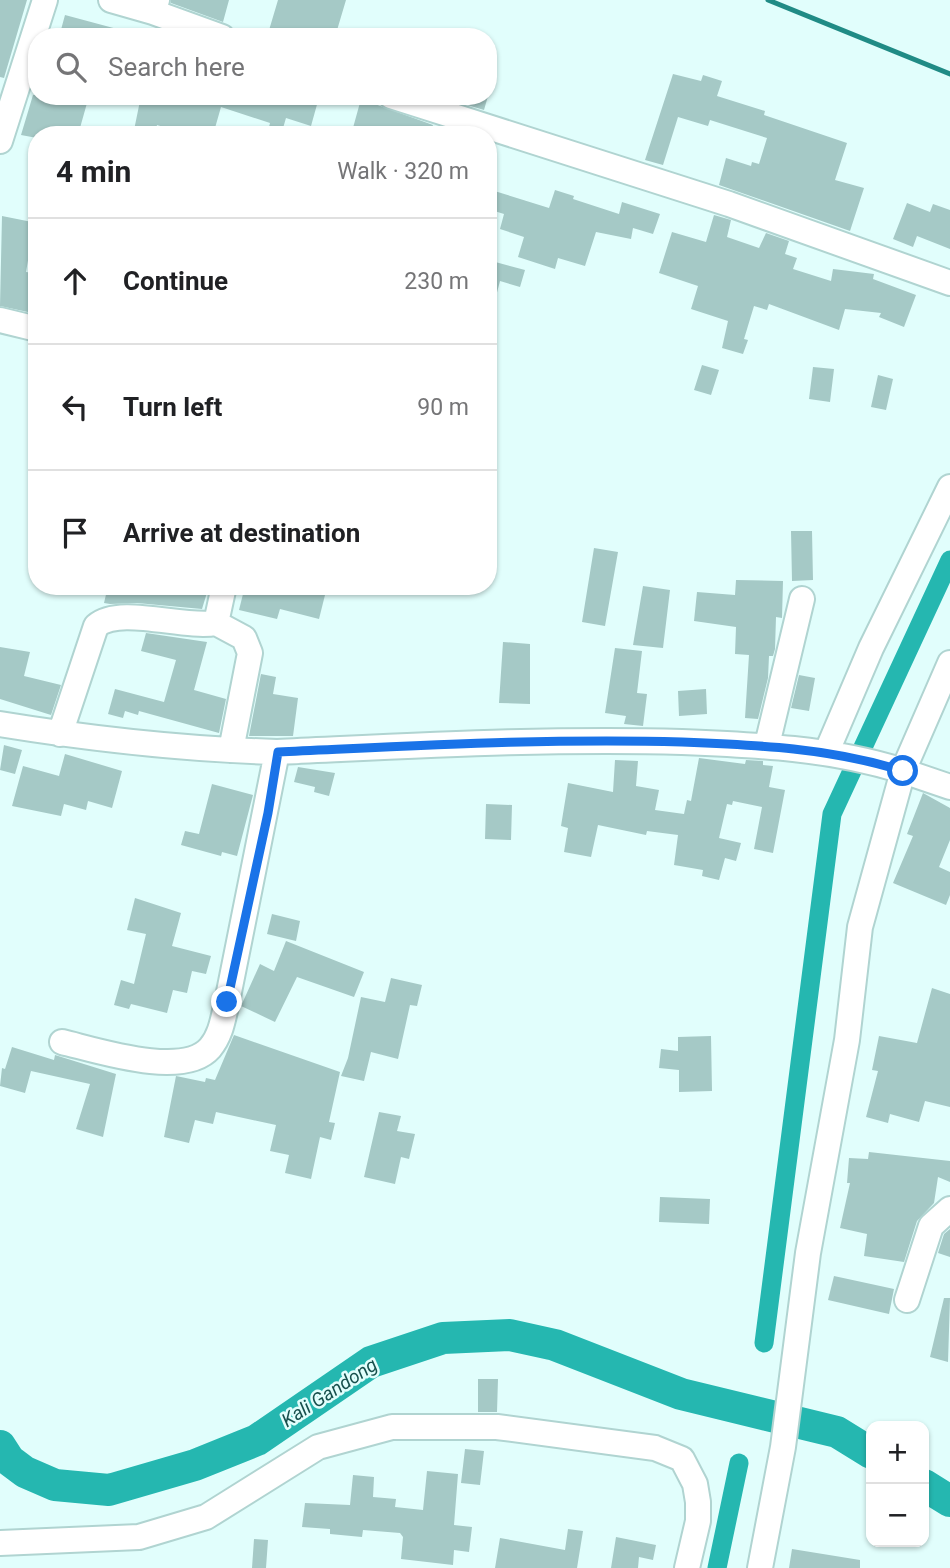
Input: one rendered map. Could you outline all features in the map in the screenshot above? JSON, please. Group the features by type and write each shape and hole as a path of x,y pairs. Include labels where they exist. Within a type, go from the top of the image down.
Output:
{"street":[{"path":"36,28 45,0"},
{"path":"111,0 155,6 203,28"},
{"path":"0,141 28,53"},
{"path":"419,105 485,126"},
{"path":"497,130 729,204 950,283"},
{"path":"0,320 28,327"},
{"path":"835,753 871,648 950,487"},
{"path":"216,623 222,595"},
{"path":"767,745 802,599"},
{"path":"60,734 91,635 103,620 119,617 193,624 216,623 244,638 249,645 230,750"},
{"path":"760,1568 783,1447 808,1253 846,1040 860,927 894,768 950,663"},
{"path":"0,724 60,734 278,752 583,739 767,745 835,753 894,768 950,787"},
{"path":"62,1042 141,1060 174,1061 194,1057 208,1050 219,1035 227,1002 268,813 278,752"},
{"path":"907,1300 931,1226 950,1209"},
{"path":"0,1543 139,1537 205,1517 318,1447 392,1427 497,1427 655,1448 682,1459 695,1483 698,1502 698,1521 687,1568"}],"building":[{"path":"0,0 27,0 4,78 0,77"},
{"path":"171,0 229,0 223,22 171,3"},
{"path":"278,0 346,0 338,28 270,28"},
{"path":"65,15 113,28 61,28"},
{"path":"673,74 701,81 703,75 722,81 717,96 765,111 764,115 847,143 835,180 864,188 850,231 719,185 726,158 751,166 752,162 759,164 767,138 710,120 708,126 678,117 663,165 645,160"},
{"path":"30,105 86,105 81,126 28,126 28,136 21,135"},
{"path":"139,105 317,105 311,126 286,118 284,126 269,126 270,123 221,107 216,126 135,126"},
{"path":"359,105 378,105 433,125 433,126 354,126"},
{"path":"467,105 485,105 484,110"},
{"path":"555,190 574,196 573,199 619,214 622,202 660,214 653,234 633,228 631,239 596,232 585,266 558,258 555,269 518,257 524,237 500,229 504,214 497,212 497,192 549,208"},
{"path":"907,203 930,212 933,204 950,210 950,249 917,236 913,247 893,239"},
{"path":"714,215 731,220 727,237 759,248 766,233 789,241 785,254 797,258 793,269 831,281 833,269 874,274 873,279 916,295 904,327 879,317 881,313 845,309 839,330 769,304 767,310 754,306 744,339 748,340 743,354 722,348 728,321 691,309 698,286 659,273 672,232 706,242"},
{"path":"2,216 28,221 28,312 0,306"},
{"path":"497,262 525,270 520,287 500,281 497,293"},
{"path":"702,365 719,370 711,395 694,390"},
{"path":"813,367 834,369 830,402 809,399"},
{"path":"878,375 893,379 886,410 871,407"},
{"path":"791,531 812,531 813,580 792,581"},
{"path":"594,548 618,552 605,626 582,622"},
{"path":"736,580 783,581 782,618 776,617 775,649 773,656 769,656 768,678 758,719 745,718 749,655 735,654 736,627 694,621 697,592 735,595"},
{"path":"643,586 670,590 663,648 633,645"},
{"path":"106,595 206,595 202,609 104,603"},
{"path":"243,595 325,595 319,619 280,609 277,619 239,610"},
{"path":"146,633 207,642 194,690 226,699 219,733 139,711 138,715 125,711 123,718 108,714 115,689 164,702 176,660 141,651"},
{"path":"503,642 530,644 530,704 499,703"},
{"path":"0,647 30,652 24,676 61,685 51,715 0,699"},
{"path":"615,648 642,651 637,693 647,694 643,726 624,724 626,716 605,713"},
{"path":"261,674 276,677 273,694 298,698 293,736 249,736"},
{"path":"799,675 815,678 809,711 791,708"},
{"path":"706,689 707,714 679,716 678,691"},
{"path":"4,745 22,750 15,774 0,770"},
{"path":"65,754 122,771 112,808 88,801 86,810 64,804 61,816 12,806 23,766 59,776"},
{"path":"699,758 745,764 746,760 763,761 763,765 773,766 769,787 785,790 773,853 754,849 762,807 733,801 732,805 727,804 719,838 741,843 736,861 725,858 719,880 702,876 703,870 674,865 678,835 647,831 646,835 598,825 591,857 564,852 568,828 561,826 568,783 613,792 615,760 638,761 636,786 659,790 655,810 684,814 687,800 691,801"},
{"path":"298,767 335,773 329,796 314,792 315,787 294,782"},
{"path":"212,784 253,795 237,856 222,852 221,856 181,845 185,831 199,834"},
{"path":"923,793 950,808 950,840 939,867 950,872 950,895 946,905 893,883 913,836 907,834"},
{"path":"486,804 512,805 511,840 485,839"},
{"path":"135,898 181,913 172,946 211,956 206,974 192,971 187,993 173,990 167,1013 131,1004 129,1009 114,1005 121,980 134,984 146,934 127,930"},
{"path":"272,914 300,921 296,941 267,934"},
{"path":"286,941 364,972 354,997 297,977 275,1022 241,1006 260,964 274,971"},
{"path":"391,978 422,985 417,1006 410,1005 398,1059 371,1052 364,1081 341,1076 348,1058 361,997 385,1002"},
{"path":"932,988 950,994 950,1107 925,1101 919,1122 890,1114 888,1123 866,1117 878,1071 872,1070 879,1036 917,1043"},
{"path":"234,1035 340,1072 329,1122 335,1123 331,1140 320,1137 311,1179 285,1173 289,1155 270,1151 276,1125 216,1112 213,1124 195,1120 189,1143 164,1137 176,1076 205,1082 206,1078 215,1080"},
{"path":"711,1036 712,1091 679,1092 679,1070 659,1068 661,1049 678,1051 678,1037"},
{"path":"12,1047 54,1060 55,1055 116,1074 103,1137 76,1129 90,1084 31,1071 25,1093 0,1086 2,1068 5,1069"},
{"path":"379,1112 401,1116 397,1131 415,1134 409,1159 401,1157 395,1184 364,1177"},
{"path":"869,1152 950,1161 950,1182 938,1177 934,1203 917,1221 904,1262 864,1256 867,1234 840,1228 850,1183 847,1183 849,1158 868,1159"},
{"path":"660,1197 710,1199 709,1224 659,1222"},
{"path":"950,1229 950,1257 938,1253 944,1234"},
{"path":"834,1276 894,1289 889,1314 828,1300"},
{"path":"944,1298 950,1298 948,1362 930,1357"},
{"path":"478,1379 498,1379 497,1412 478,1412"},
{"path":"465,1449 484,1451 480,1485 461,1483"},
{"path":"427,1471 458,1474 454,1525 472,1527 469,1552 454,1550 453,1565 401,1559 403,1537 400,1533 363,1530 362,1537 330,1534 330,1529 302,1527 305,1503 350,1505 353,1475 374,1477 373,1497 396,1499 395,1507 423,1510"},
{"path":"568,1529 583,1531 577,1568 495,1568 500,1538 565,1550"},
{"path":"616,1537 656,1545 653,1560 639,1557 638,1568 611,1568"},
{"path":"254,1539 268,1540 266,1568 252,1568"},
{"path":"792,1549 860,1560 860,1568 789,1568"}],"waterway":[{"path":"768,0 950,74"},
{"path":"764,1343 832,814 950,560"},
{"name":"Kali Gandong","path":"0,1446 9,1460 25,1472 55,1485 109,1490 195,1465 257,1440 371,1362 443,1338 510,1335 555,1345 681,1394 837,1432 866,1450"},
{"path":"717,1568 739,1463"},
{"name":"Kali Gandong","path":"929,1488 950,1501"}],"route":[{"path":"227,1002 268,813 278,752 583,739 767,745 827,751 903,771"}]}
